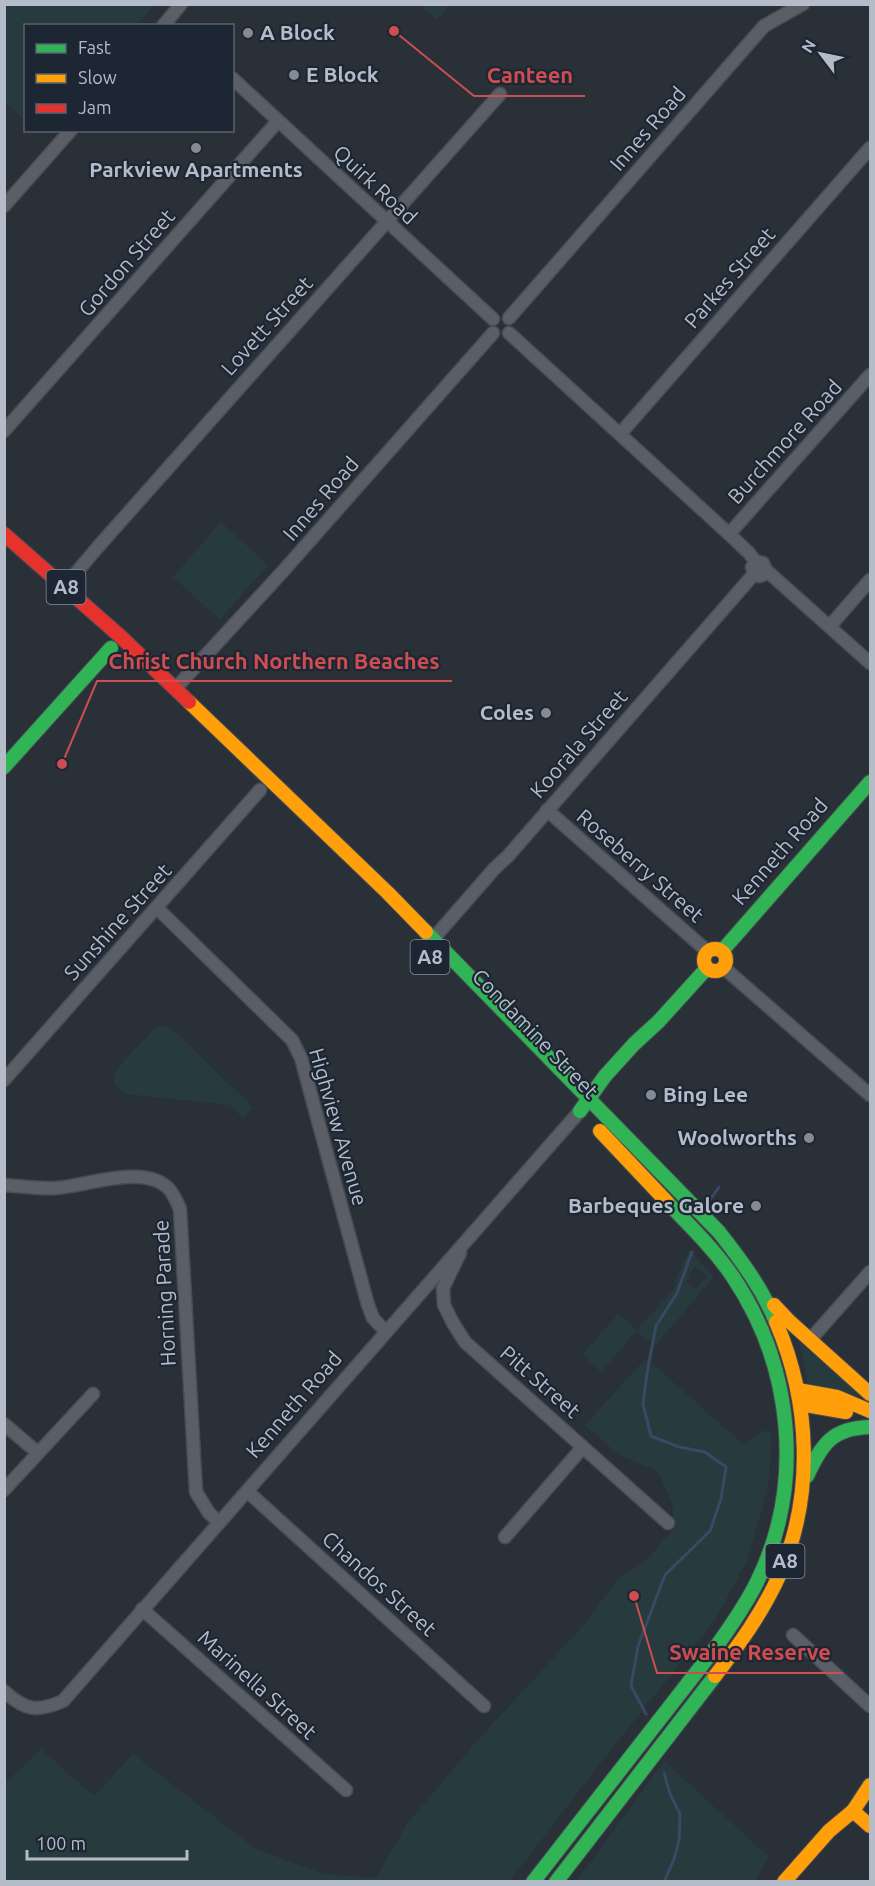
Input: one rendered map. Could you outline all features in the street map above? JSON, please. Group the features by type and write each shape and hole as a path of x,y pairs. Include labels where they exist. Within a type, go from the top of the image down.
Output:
{"main road":[{"name":"Condamine Street","path":"4,534 122,637 434,939 708,1221 738,1255 765,1295"},
{"name":"A8","path":"50,592 75,615"},
{"path":"116,653 122,637"},
{"path":"101,638 116,653"},
{"path":"4,767 101,657 116,653"},
{"name":"Kenneth Road","path":"722,951 870,782"},
{"path":"714,948 722,951 726,960 723,967 717,971 707,968 703,960 707,951 714,948"},
{"path":"584,1115 590,1099 605,1076 707,968"},
{"name":"Condamine Street","path":"584,1115 685,1220 734,1279 751,1307 770,1351 784,1398"},
{"path":"765,1295 810,1340 870,1394"},
{"name":"A8","path":"556,1881 745,1637 764,1607 789,1548 797,1520 803,1483 804,1433 799,1397 785,1341 765,1295"},
{"path":"799,1397 870,1420"},
{"path":"784,1398 837,1397 870,1411"},
{"name":"A8","path":"533,1881 710,1653 758,1580 775,1534 784,1490 788,1453 784,1398"},
{"path":"803,1483 825,1442 839,1431 854,1427 870,1427"},
{"path":"784,1881 829,1831 853,1811 870,1785"},
{"path":"853,1811 870,1826"}],"street":[{"path":"168,24 182,4"},
{"name":"Innes Road","path":"509,318 764,26 803,4"},
{"name":"Quirk Road","path":"234,80 493,319"},
{"name":"Lovett Street","path":"65,586 500,94"},
{"name":"Gordon Street","path":"4,431 278,121"},
{"path":"4,206 69,132"},
{"name":"Parkes Street","path":"620,435 870,148"},
{"path":"499,315 509,318 512,326 509,333 499,337 493,333 490,326 493,319 499,315"},
{"name":"Innes Road","path":"175,689 285,569 493,333"},
{"path":"509,333 729,534 749,553 759,569 830,626 870,663"},
{"name":"Burchmore Road","path":"729,534 870,375"},
{"name":"Koorala Street","path":"434,939 759,569"},
{"path":"830,626 870,580"},
{"name":"Sunshine Street","path":"4,1080 260,790"},
{"name":"Roseberry Street","path":"547,810 707,951"},
{"name":"Highview Avenue","path":"157,908 292,1040 297,1049 368,1305 373,1318 386,1332"},
{"path":"723,967 870,1095"},
{"name":"Kenneth Road","path":"4,1691 15,1701 30,1708 46,1708 63,1701 463,1245 584,1115"},
{"name":"Horning Parade","path":"4,1185 55,1188 136,1177 158,1182 167,1187 175,1198 180,1209 196,1492 209,1513 219,1522"},
{"name":"Pitt Street","path":"463,1245 443,1288 444,1305 465,1342 668,1523"},
{"path":"810,1340 870,1272"},
{"path":"4,1490 93,1394"},
{"path":"4,1424 38,1453"},
{"path":"506,1537 584,1447"},
{"name":"Chandos Street","path":"247,1491 484,1706"},
{"name":"Marinella Street","path":"142,1609 346,1790"},
{"path":"793,1635 870,1706"}],"green space":[{"path":"5,4 155,5 137,24 24,24 24,119 5,103"},
{"path":"420,5 450,5 437,20"},
{"path":"221,522 268,565 220,620 173,577"},
{"path":"159,1026 167,1026 173,1030 253,1107 243,1118 230,1105 126,1094 119,1089 114,1079 118,1068"},
{"path":"689,1249 714,1277 655,1346 637,1331 601,1372 582,1355 618,1314 637,1330 674,1289 677,1283 675,1281","holes":["695,1267 707,1276 695,1289 686,1281"]},
{"path":"798,1341 867,1399 808,1386"},
{"path":"646,1358 743,1444 765,1430 772,1433 768,1488 747,1561 715,1620 510,1881 5,1882 5,1783 41,1749 94,1796 133,1754 256,1849 324,1874 376,1878 407,1824 475,1743 581,1628 618,1579 650,1557 674,1527 672,1503 657,1470 620,1456 585,1425"},
{"path":"664,1761 769,1857 755,1881 577,1881"}],"waterway":[{"path":"710,1200 719,1187"},
{"path":"646,1714 631,1686 638,1646 665,1575 710,1531 721,1499 726,1467 705,1452 679,1447 651,1436 643,1404 656,1326 677,1293 692,1252"},
{"path":"664,1773 670,1794 680,1814 679,1841 664,1882"}],"traffic: fast":[{"path":"4,767 111,648"},
{"path":"722,951 870,782"},
{"path":"426,932 719,1232 758,1286 776,1322"},
{"path":"580,1111 605,1076 707,968"},
{"path":"533,1882 713,1651 736,1617 757,1582 772,1544 782,1506 786,1466 786,1426 780,1387 769,1349 753,1312 733,1277 710,1247 667,1202"},
{"path":"807,1476 818,1455 830,1440 846,1431 870,1427"},
{"path":"556,1882 715,1676"}],"traffic: slow":[{"path":"189,702 426,932"},
{"path":"715,949 723,952 726,960 723,968 715,971 707,968 704,960 707,952 715,949"},
{"path":"600,1131 667,1202"},
{"path":"774,1305 870,1394"},
{"path":"715,1676 750,1628 772,1590 791,1545 798,1513 803,1481 804,1449 801,1416 796,1384 776,1322"},
{"path":"798,1390 837,1397 870,1411"},
{"path":"800,1404 846,1412"},
{"path":"784,1882 829,1831 853,1811 870,1785"},
{"path":"853,1811 870,1826"}],"traffic: jam":[{"path":"4,534 121,637 189,702"}],"place":[{"name":"Canteen","path":"394,31"},
{"name":"A Block","path":"248,33"},
{"name":"E Block","path":"294,75"},
{"name":"Parkview Apartments","path":"196,148"},
{"name":"Coles","path":"546,713"},
{"name":"Christ Church Northern Beaches","path":"62,764"},
{"name":"Bing Lee","path":"651,1095"},
{"name":"Woolworths","path":"809,1138"},
{"name":"Barbeques Galore","path":"756,1206"},
{"name":"Swaine Reserve","path":"634,1596"}]}
